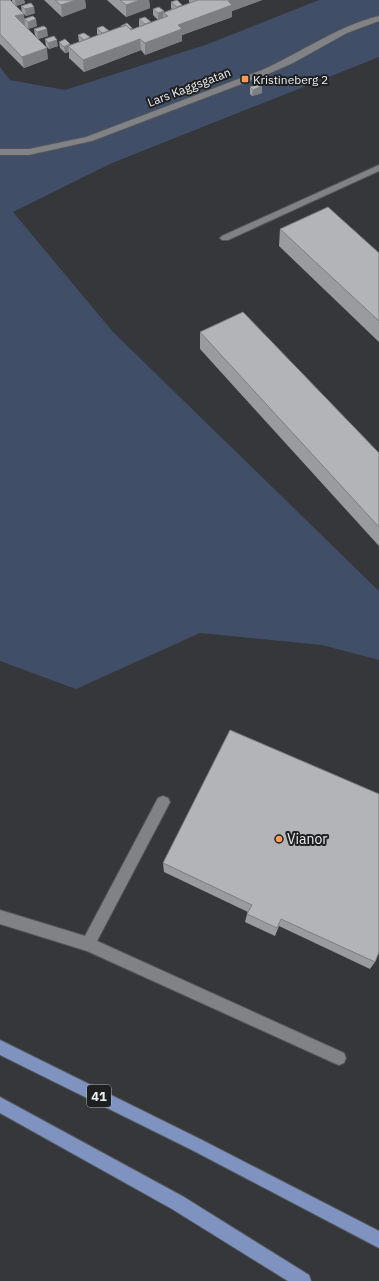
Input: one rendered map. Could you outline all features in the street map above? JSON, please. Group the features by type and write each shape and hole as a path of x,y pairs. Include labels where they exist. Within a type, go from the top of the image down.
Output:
{"main road":[{"name":"41","path":"0,1047 198,1145 379,1240"},
{"path":"0,1105 178,1203 303,1281"}],"street":[{"name":"Lars Kaggsgatan","path":"0,152 29,152 90,139 265,72 290,61 344,31 379,18"},
{"path":"224,238 379,168"},
{"path":"88,944 164,802"},
{"path":"0,917 88,944 339,1058"}],"shaded area":[{"path":"319,0 379,0 379,57 112,163 13,212 113,332 379,591 379,660 322,645 200,633 76,689 0,661 0,67 10,80 65,90 208,44"}],"building":[{"path":"0,0 10,0 24,14 15,16 47,48 22,57 0,34"},
{"path":"55,0 76,0 61,5"},
{"path":"120,0 140,0 126,5"},
{"path":"177,0 182,5 177,7 171,2"},
{"path":"198,0 231,0 228,1 232,5 178,25 182,29 145,43 140,39 83,60 68,46 126,25 131,30 168,16 163,13"},
{"path":"31,3 34,7 25,9 21,6"},
{"path":"159,7 164,11 158,13 153,9"},
{"path":"33,16 36,19 28,22 24,19"},
{"path":"145,17 151,22 145,24 139,19"},
{"path":"127,23 132,28 130,29 126,25 121,26"},
{"path":"44,26 47,29 37,32 34,29"},
{"path":"103,26 109,31 102,33 97,28"},
{"path":"84,33 90,37 84,40 78,35"},
{"path":"54,36 57,40 48,43 45,39"},
{"path":"65,39 70,44 64,47 59,42"},
{"path":"259,84 262,86 253,90 250,87"},
{"path":"328,207 379,253 379,321 280,229"},
{"path":"243,312 379,453 379,527 200,332"},
{"name":"Vianor","path":"230,730 379,794 379,952 375,962 281,919 277,928 247,914 252,905 163,863"}],"place":[{"name":"Kristineberg 2","path":"245,79"},
{"name":"Vianor","path":"279,839"}]}
